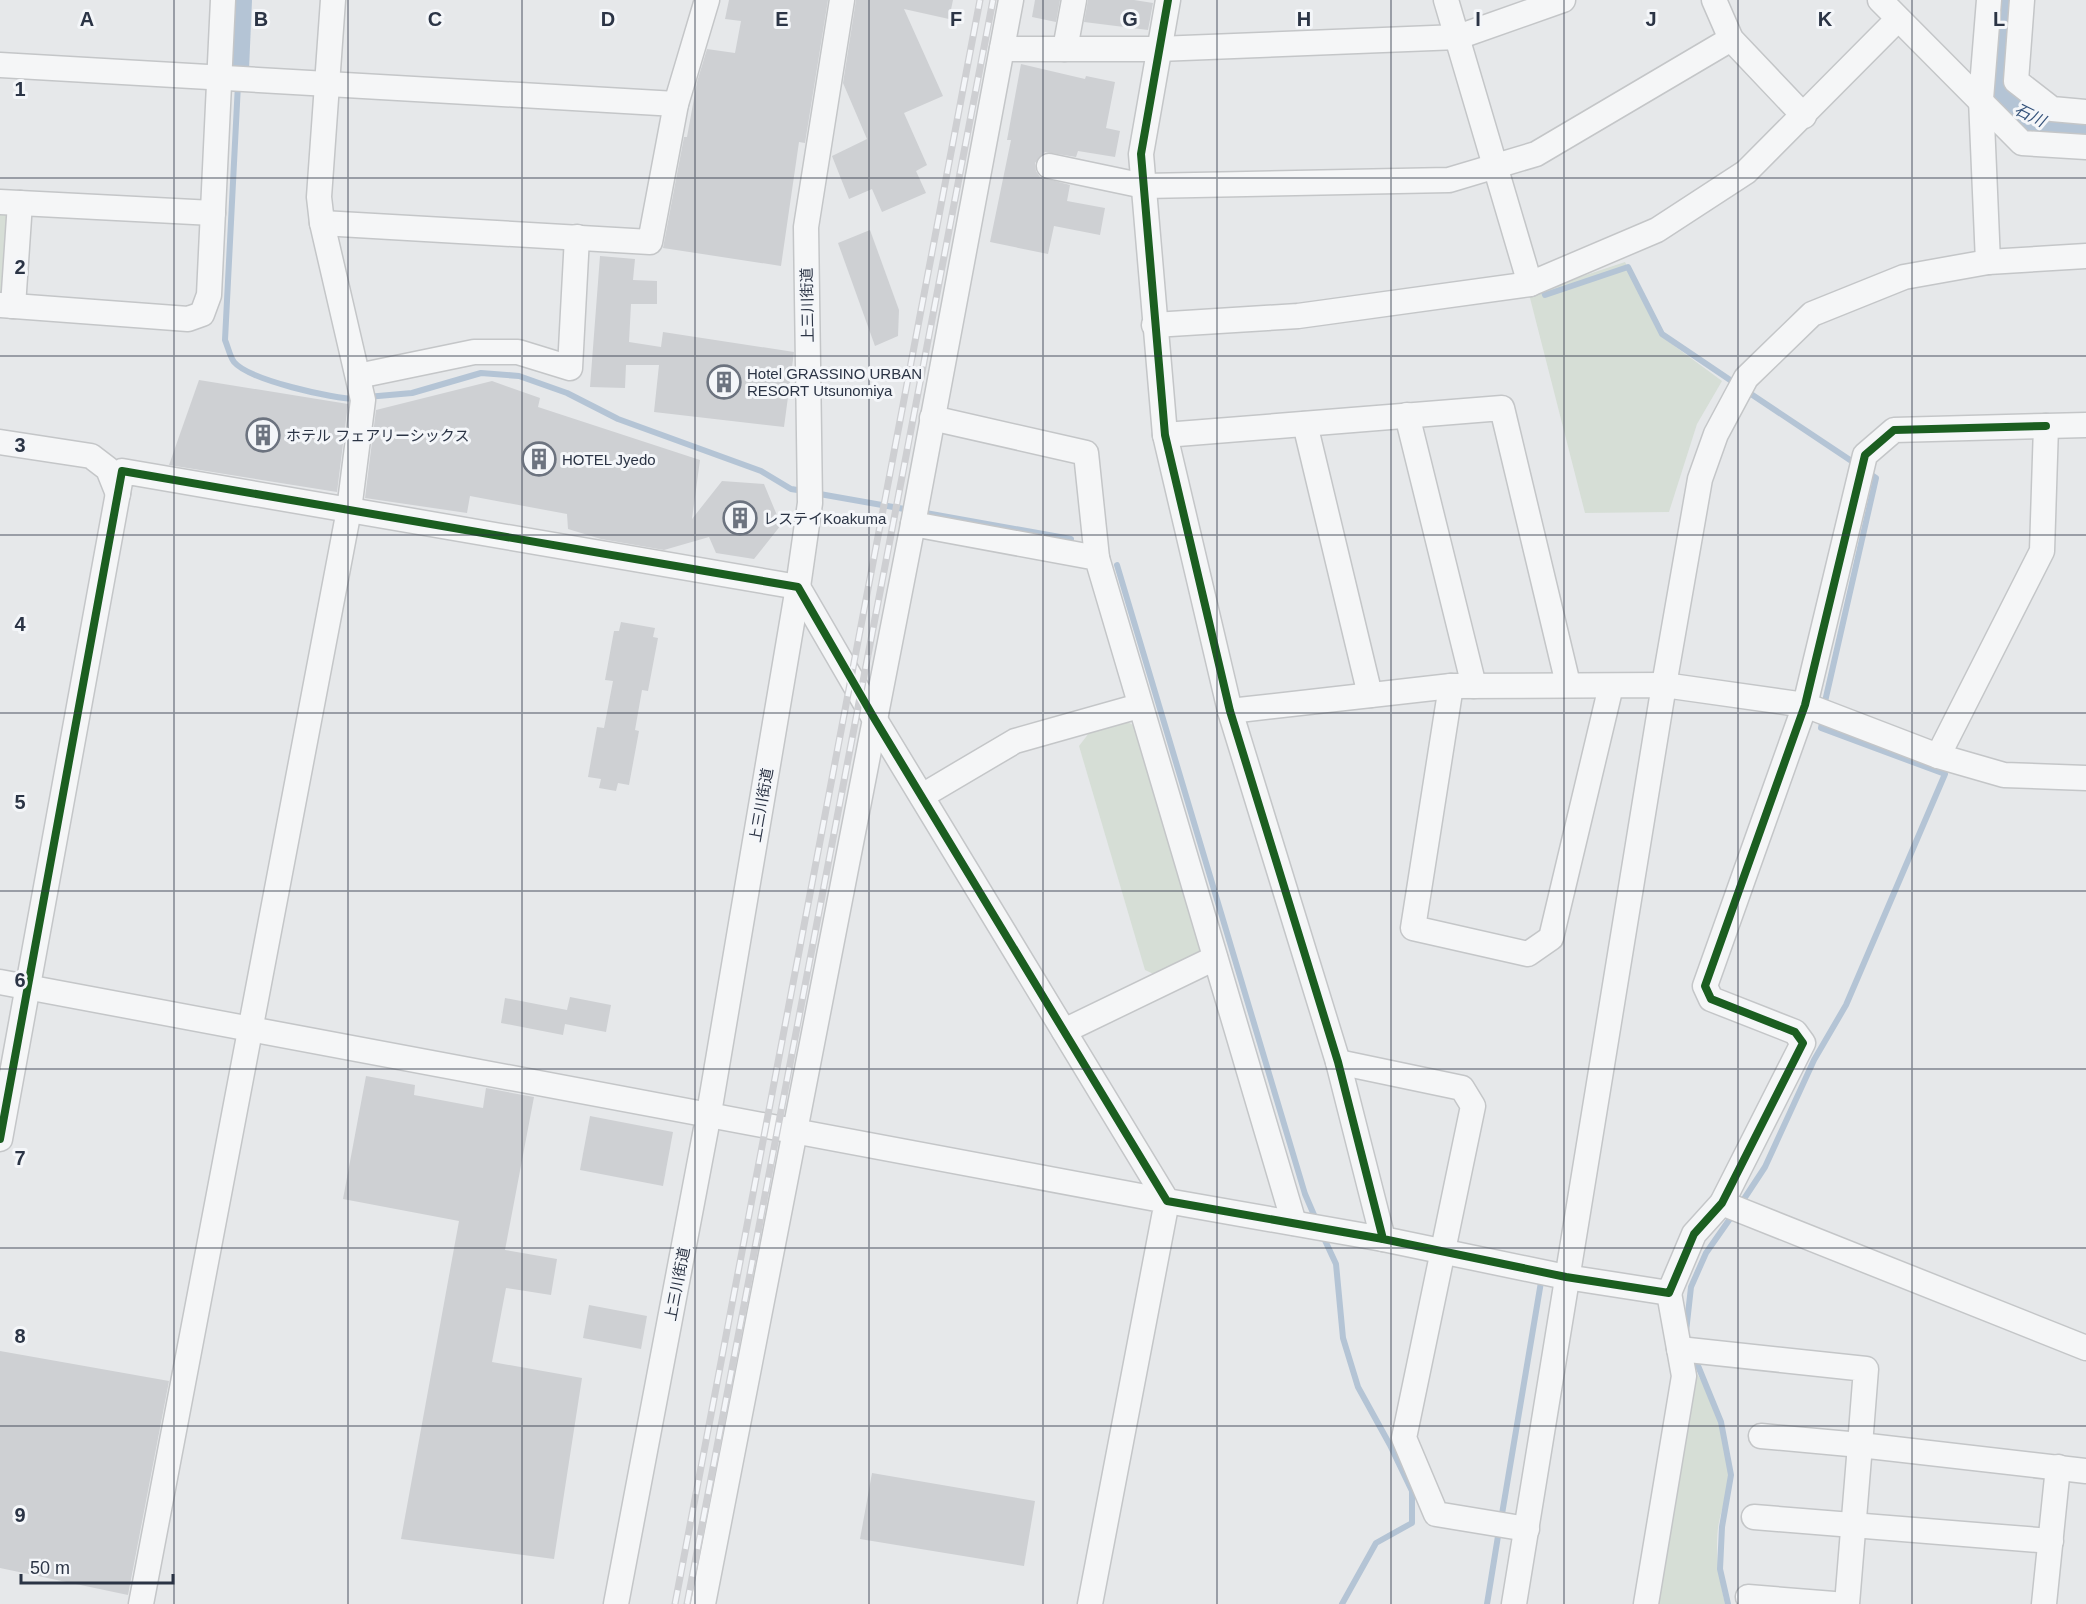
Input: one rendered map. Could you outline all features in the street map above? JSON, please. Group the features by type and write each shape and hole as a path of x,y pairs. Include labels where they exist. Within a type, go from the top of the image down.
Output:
{"street":[{"path":"213,213 10,203 7,305 188,319 202,314 209,296 220,77 223,0"},
{"path":"141,1604 349,510 363,400 322,223 319,197 333,0"},
{"path":"322,223 650,242 676,104 707,0"},
{"name":"上三川街道","path":"616,1604 709,1113 798,587 810,503 806,227 842,0"},
{"path":"703,1604 913,525 1011,0"},
{"path":"1065,49 1074,0"},
{"path":"1168,0 1141,154 1165,435 1230,711 1338,1062 1383,1239"},
{"path":"1446,0 1530,284"},
{"path":"1002,49 1158,49 1458,37 1563,0"},
{"path":"1714,0 1731,39 1804,116"},
{"path":"1880,0 1981,99 2022,143 2086,147"},
{"path":"1988,262 1981,99 1989,0"},
{"path":"2022,0 2016,81 2052,109 2086,112"},
{"path":"1154,325 1298,316 1530,284 1657,230 1746,172 1898,19"},
{"path":"1049,166 1144,186 1449,180 1536,154 1731,39"},
{"path":"0,65 676,104"},
{"path":"358,376 474,352 518,352 570,368 578,237"},
{"path":"1514,1604 1664,685 1700,479 1716,435 1746,378 1812,314 1904,277 1988,262 2086,256"},
{"path":"1165,435 1502,408 1568,684"},
{"path":"1407,415 1462,686 1413,928 1528,954 1551,938 1611,686"},
{"path":"932,418 1086,453 1097,558 1294,1223"},
{"path":"1305,424 1370,695"},
{"path":"1646,1604 1684,1376 1669,1293 1694,1234 1722,1203 1803,1043 1795,1032 1711,999 1705,986 1805,705 1865,455 1894,430 2086,424"},
{"path":"1938,756 2042,551 2046,426"},
{"path":"0,442 91,456 108,469 118,494"},
{"path":"0,1139 122,471 798,587 874,718 1167,1202 1090,1604"},
{"path":"913,525 1097,558"},
{"path":"1230,711 1462,686 1664,685 1805,705 1938,756 2004,775 2086,778"},
{"path":"922,796 1015,741 1139,706"},
{"path":"1064,1030 1215,958"},
{"path":"0,982 709,1113 1167,1202 1383,1239 1566,1277 1669,1293"},
{"path":"1338,1062 1462,1088 1473,1106 1404,1438 1436,1514 1527,1529"},
{"path":"1722,1203 2086,1348"},
{"path":"1679,1348 1866,1369 1847,1604"},
{"path":"1761,1436 2086,1471"},
{"path":"2044,1604 2058,1467"},
{"path":"1754,1517 2051,1541"},
{"path":"1748,1597 1834,1604"}],"shaded area":[{"path":"0,213 6,214 14,223 8,286 0,293"},
{"path":"1625,262 1665,339 1722,381 1697,424 1669,512 1585,513 1529,294"},
{"path":"1126,721 1138,728 1203,947 1197,958 1160,977 1145,970 1079,746 1089,733"},
{"path":"1696,1372 1714,1409 1723,1435 1728,1463 1729,1482 1719,1522 1717,1542 1719,1573 1725,1604 1659,1604"}],"water":[{"path":"236,0 252,0 249,70 232,69"}],"building":[{"path":"729,0 828,0 805,143 799,142 781,266 663,248 684,137 687,137 697,82 707,49 735,53 741,21 725,19"},
{"path":"856,0 953,0 949,19 904,9 943,96 904,113 927,165 916,171 926,193 882,212 872,189 849,199 832,156 867,139 843,83"},
{"path":"1035,0 1060,0 1056,22 1032,17"},
{"path":"1088,0 1134,0 1153,3 1148,30 1084,22"},
{"path":"1021,64 1085,79 1086,76 1115,82 1106,128 1120,131 1115,157 1078,151 1076,157 1045,152 1035,163 1040,177 1070,185 1067,201 1105,208 1100,235 1054,226 1048,254 990,242 1011,140 1007,140"},
{"path":"870,230 899,310 898,336 875,346 838,243"},
{"name":"Hotel GRASSINO URBAN RESORT Utsunomiya","path":"600,256 635,259 633,280 657,281 657,304 631,304 629,342 661,347 663,332 794,352 784,427 654,412 659,365 626,365 625,388 590,387"},
{"name":"ホテル フェアリーシックス","path":"199,380 348,404 337,492 169,465"},
{"path":"492,381 540,398 538,407 700,460 692,519 722,481 764,484 781,525 754,559 716,553 709,537 664,550 601,539 568,529 567,514 470,496 467,513 365,498 376,410"},
{"path":"621,622 655,628 653,637 658,638 648,691 642,690 635,730 639,731 629,785 618,783 616,791 599,788 601,779 588,777 597,727 604,728 613,681 605,680 614,631 619,631"},
{"path":"570,997 611,1005 606,1032 565,1024 563,1035 501,1023 505,998 567,1010"},
{"path":"366,1076 415,1085 414,1095 483,1108 486,1088 534,1097 505,1250 557,1259 551,1295 506,1288 492,1362 582,1378 554,1559 401,1539 459,1221 343,1199"},
{"path":"590,1116 673,1132 663,1186 580,1170"},
{"path":"589,1305 647,1316 641,1349 583,1338"},
{"path":"0,1351 169,1381 128,1595 0,1568"},
{"path":"872,1473 1035,1501 1024,1566 860,1539"}],"waterway":[{"name":"石川","path":"2006,0 2000,83 2011,109 2043,125 2086,129"},
{"path":"238,84 225,340 230,355 234,362 243,369 273,382 311,392 357,399"},
{"path":"1542,285 1545,295 1628,267 1662,334 1736,384"},
{"path":"367,397 412,393 481,373 519,376 567,393 618,419 761,471 791,489 804,491"},
{"path":"1745,390 1856,464"},
{"path":"1824,706 1876,478 1867,472"},
{"path":"814,493 910,510"},
{"path":"920,512 1071,539"},
{"path":"1117,565 1305,1194 1317,1222"},
{"path":"1740,1205 1765,1167 1814,1060 1846,1005 1945,774 1821,728 1823,719"},
{"path":"1686,1332 1691,1287 1706,1253 1734,1213"},
{"path":"1322,1234 1336,1264 1343,1338 1358,1387 1412,1491 1412,1523 1376,1543 1342,1604"},
{"path":"1501,1520 1542,1276"},
{"path":"1694,1356 1721,1422 1731,1475 1722,1527 1720,1569 1728,1604"},
{"path":"1487,1604 1499,1530"}],"railway":[{"path":"675,1604 980,0"},
{"path":"687,1604 993,0"}],"cycle path":[{"path":"1168,0 1141,154 1165,435 1230,711 1338,1062 1383,1239 1566,1277 1669,1293 1694,1234 1722,1203 1803,1043 1795,1032 1711,999 1705,986 1805,705 1865,455 1894,430 2046,426"},
{"path":"0,1139 122,471 798,587 874,718 1167,1201 1383,1239"}],"place":[{"name":"Hotel GRASSINO URBAN RESORT Utsunomiya","path":"724,382"},
{"name":"ホテル フェアリーシックス","path":"263,435"},
{"name":"HOTEL Jyedo","path":"539,459"},
{"name":"レステイKoakuma","path":"740,518"}]}
